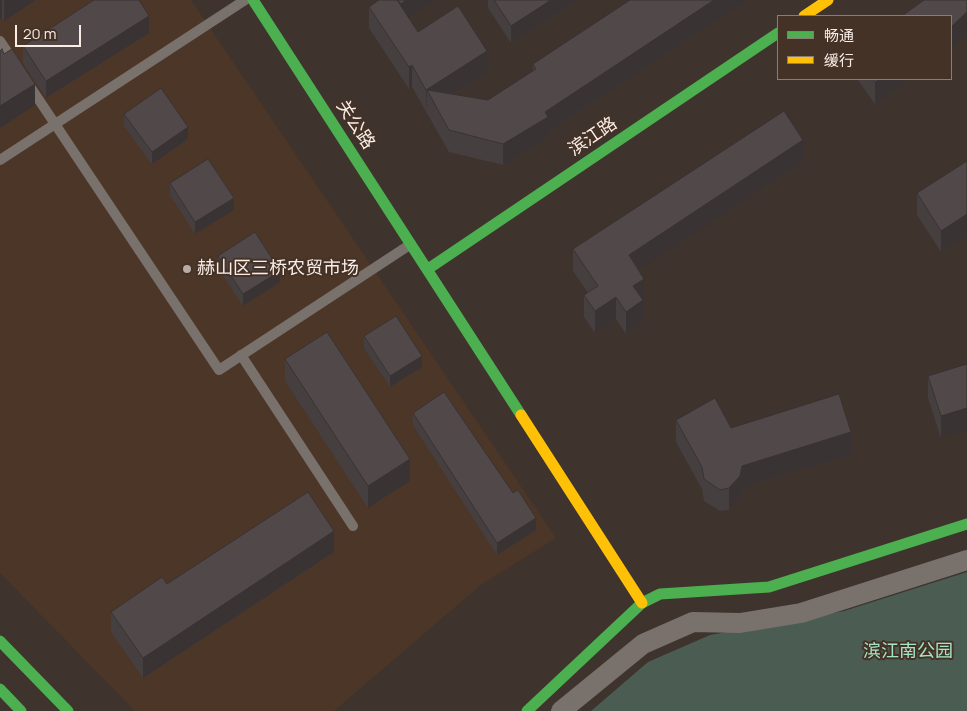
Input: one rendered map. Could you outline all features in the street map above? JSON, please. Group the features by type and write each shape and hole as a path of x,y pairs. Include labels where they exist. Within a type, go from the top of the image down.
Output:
{"main road":[{"name":"关公路","path":"253,0 412,243 642,603"},
{"path":"806,15 828,0"},
{"name":"滨江路","path":"428,269 777,34"},
{"path":"527,711 642,603 660,594 769,587 967,524"},
{"path":"0,641 68,711"},
{"path":"0,689 21,711"}],"street":[{"path":"561,711 642,644 693,622 740,623 801,613 967,560"}],"lane":[{"path":"0,160 245,0"},
{"path":"0,41 219,370 412,243"},
{"path":"241,355 353,526"}],"shaded area":[{"name":"赫山区三桥农贸市场","path":"0,0 191,0 556,538 482,584 334,711 135,711 0,573"}],"green space":[{"name":"滨江南公园","path":"967,572 967,711 591,711 648,662 710,635 844,611"}],"building":[{"path":"94,0 139,0 149,16 46,81 23,46"},
{"path":"379,0 397,0 418,32 458,6 487,51 426,90 412,65 409,67 369,7"},
{"path":"398,0 406,0 401,4"},
{"path":"494,0 551,0 511,26"},
{"path":"630,0 714,0 545,112 548,117 503,144 449,130 427,90 488,100 536,69 533,64"},
{"path":"924,0 967,0 967,12 952,26 952,15 903,15"},
{"path":"2,49 4,54 12,49 35,84 0,106 0,51"},
{"path":"161,88 188,127 152,152 124,114"},
{"path":"784,111 803,140 629,255 644,279 633,286 643,300 626,312 616,297 595,311 584,295 598,286 573,249"},
{"path":"208,159 234,198 195,222 170,183"},
{"path":"967,161 967,214 941,231 917,193"},
{"path":"255,232 280,271 243,294 218,256"},
{"path":"396,316 422,356 390,376 364,336"},
{"path":"327,332 410,459 368,486 285,359"},
{"path":"967,364 967,408 941,416 928,376"},
{"path":"444,392 513,493 518,490 536,518 497,543 413,413"},
{"path":"839,394 851,432 742,466 740,476 729,488 720,490 704,479 702,467 676,420 715,398 731,428"},
{"path":"308,492 334,531 143,658 111,612 162,577 167,584"}],"traffic: fast":[{"path":"253,0 521,415"},
{"path":"428,269 777,34"},
{"path":"527,711 642,603 660,594 769,587 967,524"},
{"path":"0,641 68,711"},
{"path":"0,689 21,711"}],"traffic: slow":[{"path":"806,15 828,0"},
{"path":"521,415 642,603"}],"place":[{"name":"赫山区三桥农贸市场","path":"187,269"}]}
